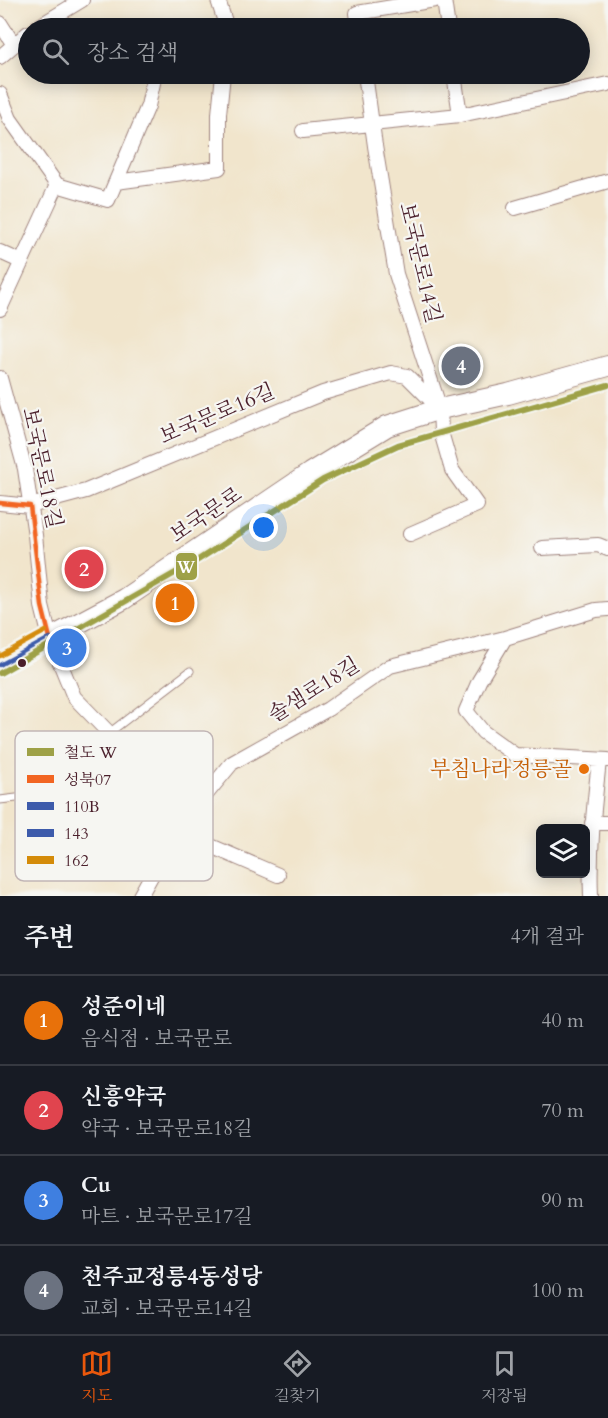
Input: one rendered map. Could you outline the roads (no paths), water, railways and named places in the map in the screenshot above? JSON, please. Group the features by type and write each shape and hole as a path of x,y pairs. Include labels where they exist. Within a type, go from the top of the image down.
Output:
{"main road":[{"name":"보국문로","path":"0,665 124,599 310,473 387,426 440,409 508,394 608,366"}],"street":[{"path":"52,18 82,0"},
{"path":"218,0 224,18"},
{"path":"358,18 357,13 435,0"},
{"path":"444,0 447,18"},
{"path":"0,23 14,45"},
{"path":"0,57 18,42"},
{"path":"0,94 4,114 57,185 108,200 148,106 153,84"},
{"path":"116,182 219,168 219,114 222,84"},
{"name":"보국문로14길","path":"366,84 396,274 440,409"},
{"path":"455,84 460,115"},
{"path":"303,131 460,115 608,84"},
{"path":"515,208 608,181"},
{"path":"0,309 57,185"},
{"path":"0,252 22,262"},
{"name":"보국문로16길","path":"0,503 30,506 86,491 322,393 391,373 407,376 440,409"},
{"name":"보국문로18길","path":"0,378 25,469 42,606 50,638 74,697 107,731"},
{"path":"410,534 477,505 452,470 441,432 440,409"},
{"path":"542,548 598,545 608,549"},
{"name":"솔샘로18길","path":"213,785 232,763 328,709 390,666 505,638 604,608"},
{"path":"505,638 479,681 466,711 483,732 515,755 603,760 592,823 591,896"},
{"path":"592,823 608,823"},
{"path":"213,846 278,875"},
{"name":"솔샘로18길","path":"140,896 148,881"}],"lane":[{"path":"112,731 190,671"},
{"path":"0,800 15,798"}],"rail line":[{"name":"W","path":"0,673 198,560 323,480 398,445 608,385"}],"place":[{"name":"천주교정릉4동성당","path":"461,366"},
{"name":"신흥약국","path":"84,569"},
{"name":"성준이네","path":"175,603"},
{"name":"Cu","path":"67,648"},
{"name":"부침나라정릉골","path":"584,769"}]}
